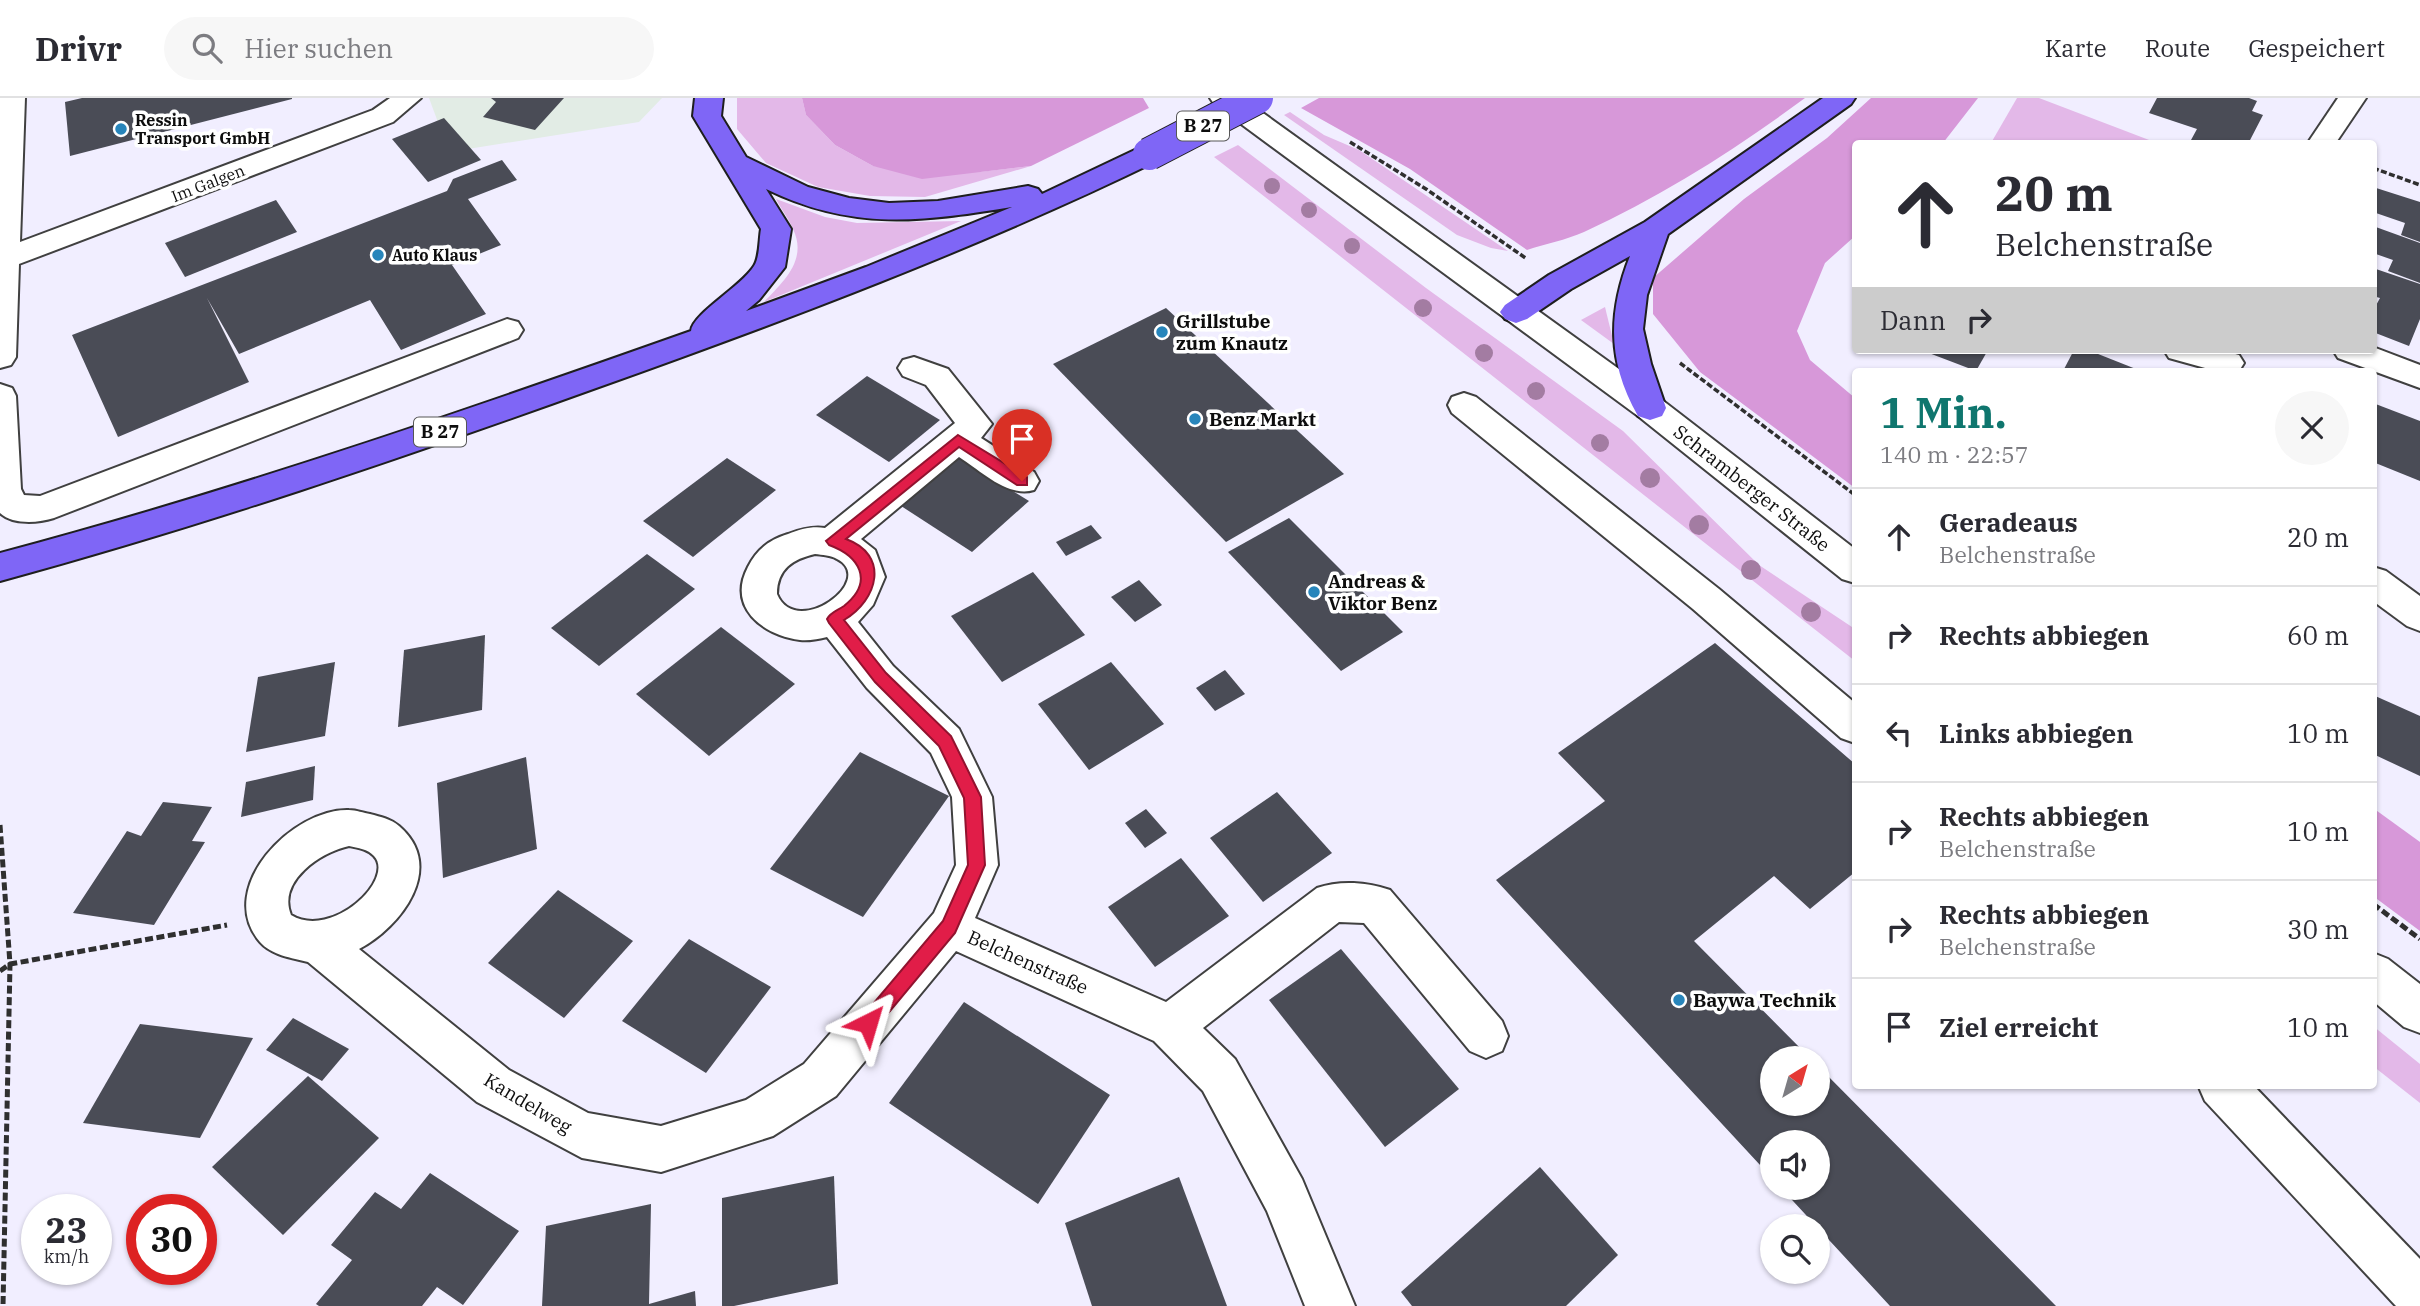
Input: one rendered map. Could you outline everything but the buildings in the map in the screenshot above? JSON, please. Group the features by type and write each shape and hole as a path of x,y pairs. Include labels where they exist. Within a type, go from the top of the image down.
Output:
{"main road":[{"path":"688,344 748,293 769,267 776,229 707,116 709,98"},
{"name":"B 27","path":"4,566 190,512 448,429 688,344 925,255 1075,189 1257,98"},
{"path":"1516,312 1560,282 1655,229 1841,98"},
{"path":"734,162 798,193 848,207 889,212 938,210 1075,189"},
{"path":"1650,408 1633,355 1627,319 1634,288 1655,229"}],"street":[{"path":"0,357 11,98"},
{"name":"Im Galgen","path":"5,258 373,120 407,98"},
{"name":"Schramberger Straße","path":"1224,98 1650,408 1852,567"},
{"path":"2324,140 2352,98"},
{"path":"0,396 4,490 13,507 42,509 507,330"},
{"path":"2198,354 2229,361"},
{"path":"2359,354 2420,377"},
{"path":"834,541 975,424 937,377 914,368"},
{"path":"1464,405 1706,600 1852,723"},
{"path":"958,440 1022,481"},
{"path":"816,540 834,541 850,547 862,557 868,570 867,584 861,598 850,610 834,619 800,626 771,615 761,605 758,592 759,578 767,564 780,552 797,544 816,540"},
{"path":"2377,583 2420,617"},
{"name":"Belchenstraße","path":"834,619 880,677 945,741 972,797 976,865 949,927 1170,1026 1219,1074 1285,1196 1330,1306"},
{"path":"1170,1026 1332,902 1375,904 1486,1036"},
{"name":"Kandelweg","path":"317,942 493,1086 582,1135 661,1149 757,1120 820,1080 949,927"},
{"path":"2377,977 2420,1012"},
{"path":"2225,1089 2420,1295"}],"path":[{"path":"1348,141 1426,189 1560,282"},
{"path":"2377,169 2420,184"},
{"path":"1627,319 1658,331 1684,369 1852,493"},
{"path":"0,825 9,964 3,1306"},
{"path":"2377,907 2420,939"},
{"path":"0,971 9,964 228,925"}],"shaded area":[{"path":"429,98 662,98 639,122 449,152"},
{"path":"737,98 802,98 806,115 835,145 873,166 979,172 1031,166 925,197 870,196 818,187 766,163 737,129"},
{"path":"802,98 1143,98 1149,108 1031,166 922,179 873,166 835,145 806,115"},
{"path":"1319,98 1805,98 1725,153 1642,203 1577,235 1527,250 1410,169 1301,108"},
{"path":"1871,98 1978,98 1945,140 1852,140 1852,239 1825,263 1797,331 1810,360 1852,395 1852,486 1700,372 1653,314 1653,278 1744,199 1827,138"},
{"path":"2017,98 2039,98 2149,140 1993,140"},
{"path":"1290,112 1324,135 1359,150 1508,251 1491,248 1457,235 1284,115"},
{"path":"1238,145 1426,288 1623,431 1759,565 1852,627 1852,659 1214,157"},
{"path":"776,199 825,217 857,223 961,221 764,302 791,270 797,251 793,229"},
{"path":"1605,307 1614,344 1581,320"},
{"path":"2377,811 2420,842 2420,931 2377,899"},
{"path":"2377,1029 2420,1064 2420,1103 2377,1069"}],"place":[{"name":"Ressin Transport GmbH","path":"121,129"},
{"name":"Auto Klaus","path":"378,255"},
{"name":"Grillstube zum Knautz","path":"1162,332"},
{"name":"Benz Markt","path":"1195,419"},
{"name":"Andreas & Viktor Benz","path":"1314,592"},
{"name":"Baywa Technik","path":"1679,1000"}],"route":[{"path":"868,1023 949,927 976,865 972,797 945,741 880,677 834,619 850,610 861,598 867,584 868,570 862,557 850,547 834,541 958,440 1022,481"}]}
